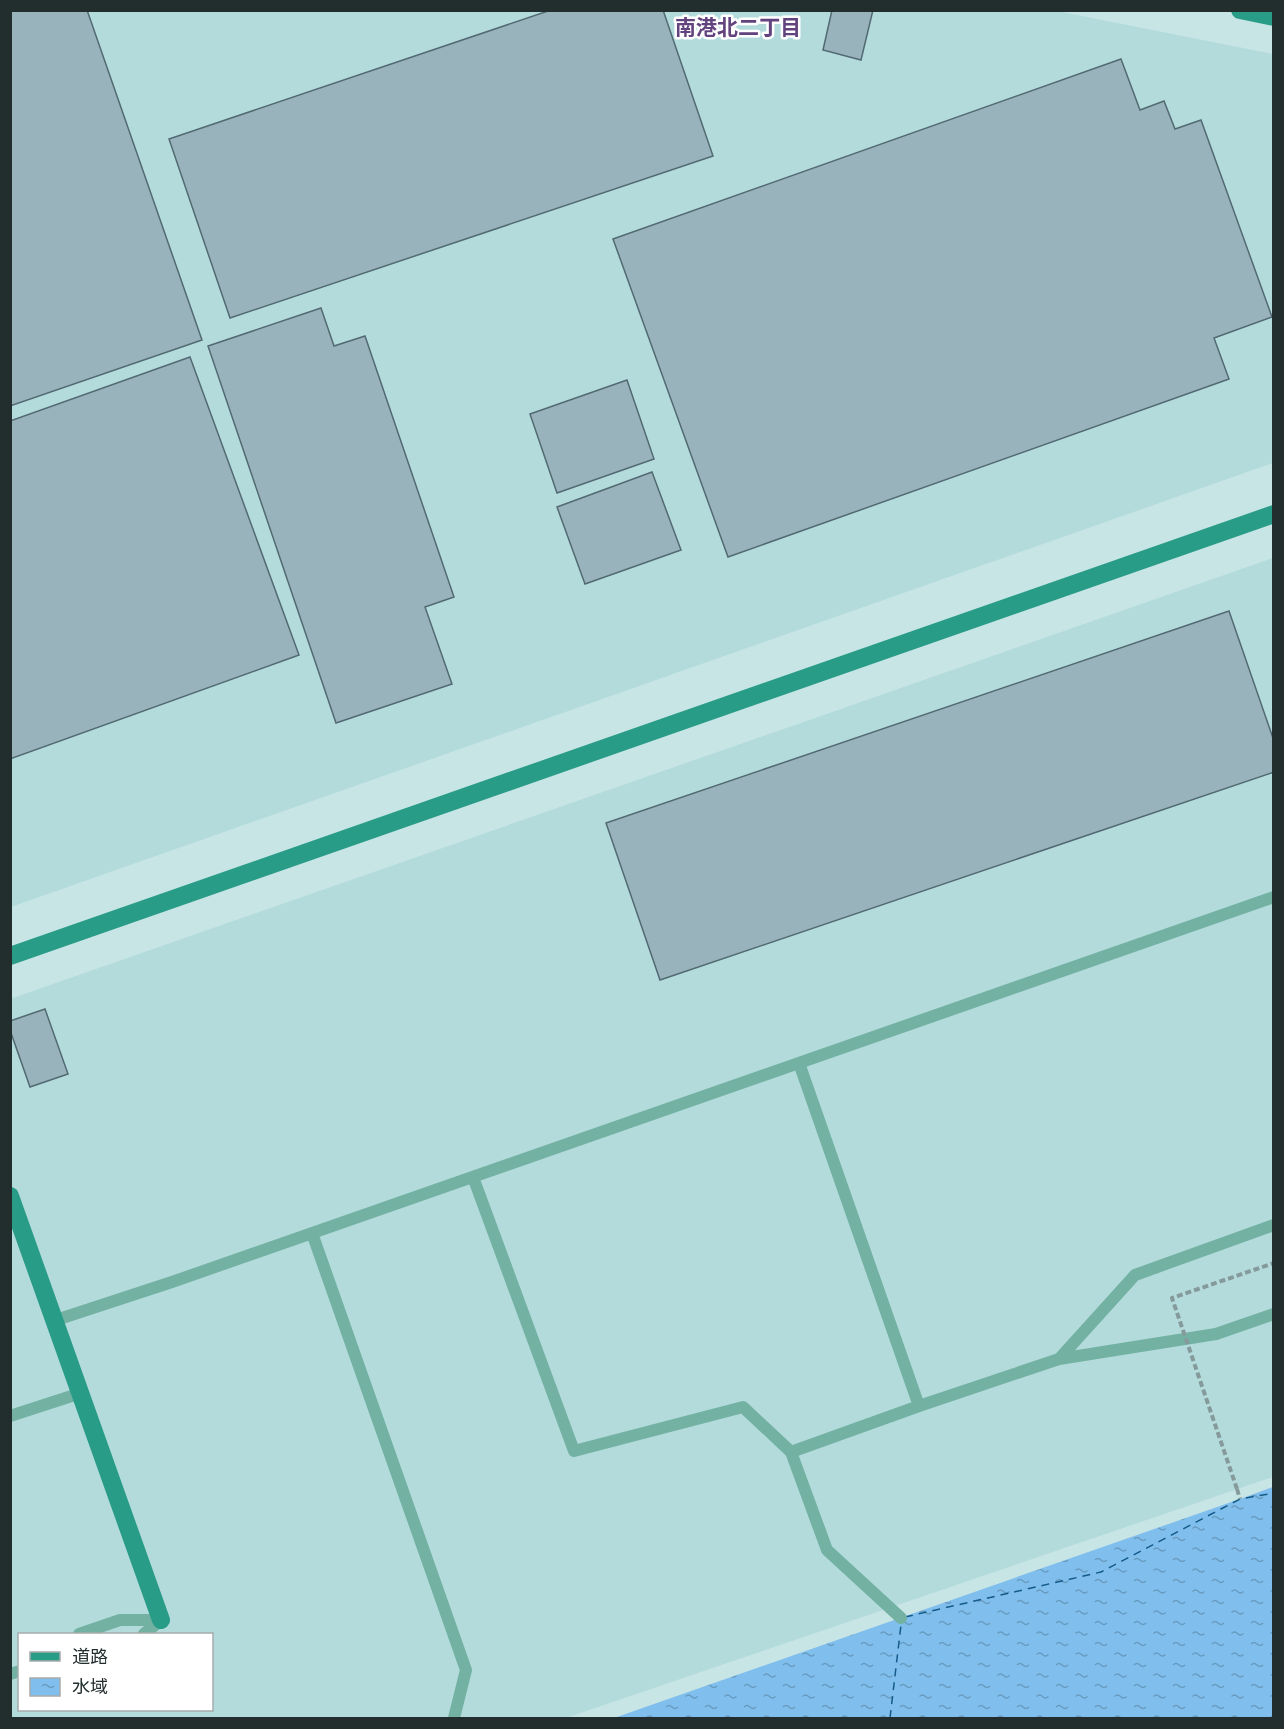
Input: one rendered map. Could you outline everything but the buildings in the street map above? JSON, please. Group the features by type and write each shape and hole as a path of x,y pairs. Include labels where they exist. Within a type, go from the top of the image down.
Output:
{"street":[{"path":"1240,10 1274,17"},
{"path":"10,956 1274,514"},
{"path":"10,1196 161,1620"}],"lane":[{"path":"56,1320 312,1233 1274,897"},
{"path":"799,1063 920,1406"},
{"path":"473,1177 574,1451 743,1407 791,1452 827,1550 901,1618"},
{"path":"1059,1359 1135,1275 1274,1225"},
{"path":"312,1233 466,1670 454,1719"},
{"path":"791,1452 1059,1359 1216,1334 1274,1314"},
{"path":"10,1416 81,1392"},
{"path":"84,1633 120,1620 161,1620"},
{"path":"146,1633 161,1620"}],"path":[{"path":"1240,1499 1172,1298 1274,1263"}],"shaded area":[{"path":"1052,10 1273,54 1273,463 11,907 10,11"},
{"path":"1273,558 1273,1477 566,1718 11,1718 10,999"}],"water":[{"path":"1273,1487 1273,1718 614,1718 1240,1499"}],"ferry route":[{"path":"905,1617 1101,1572 1240,1499 1274,1493"},
{"path":"890,1718 901,1625"}],"district":[{"name":"南港北二丁目","path":"738,28"}]}
